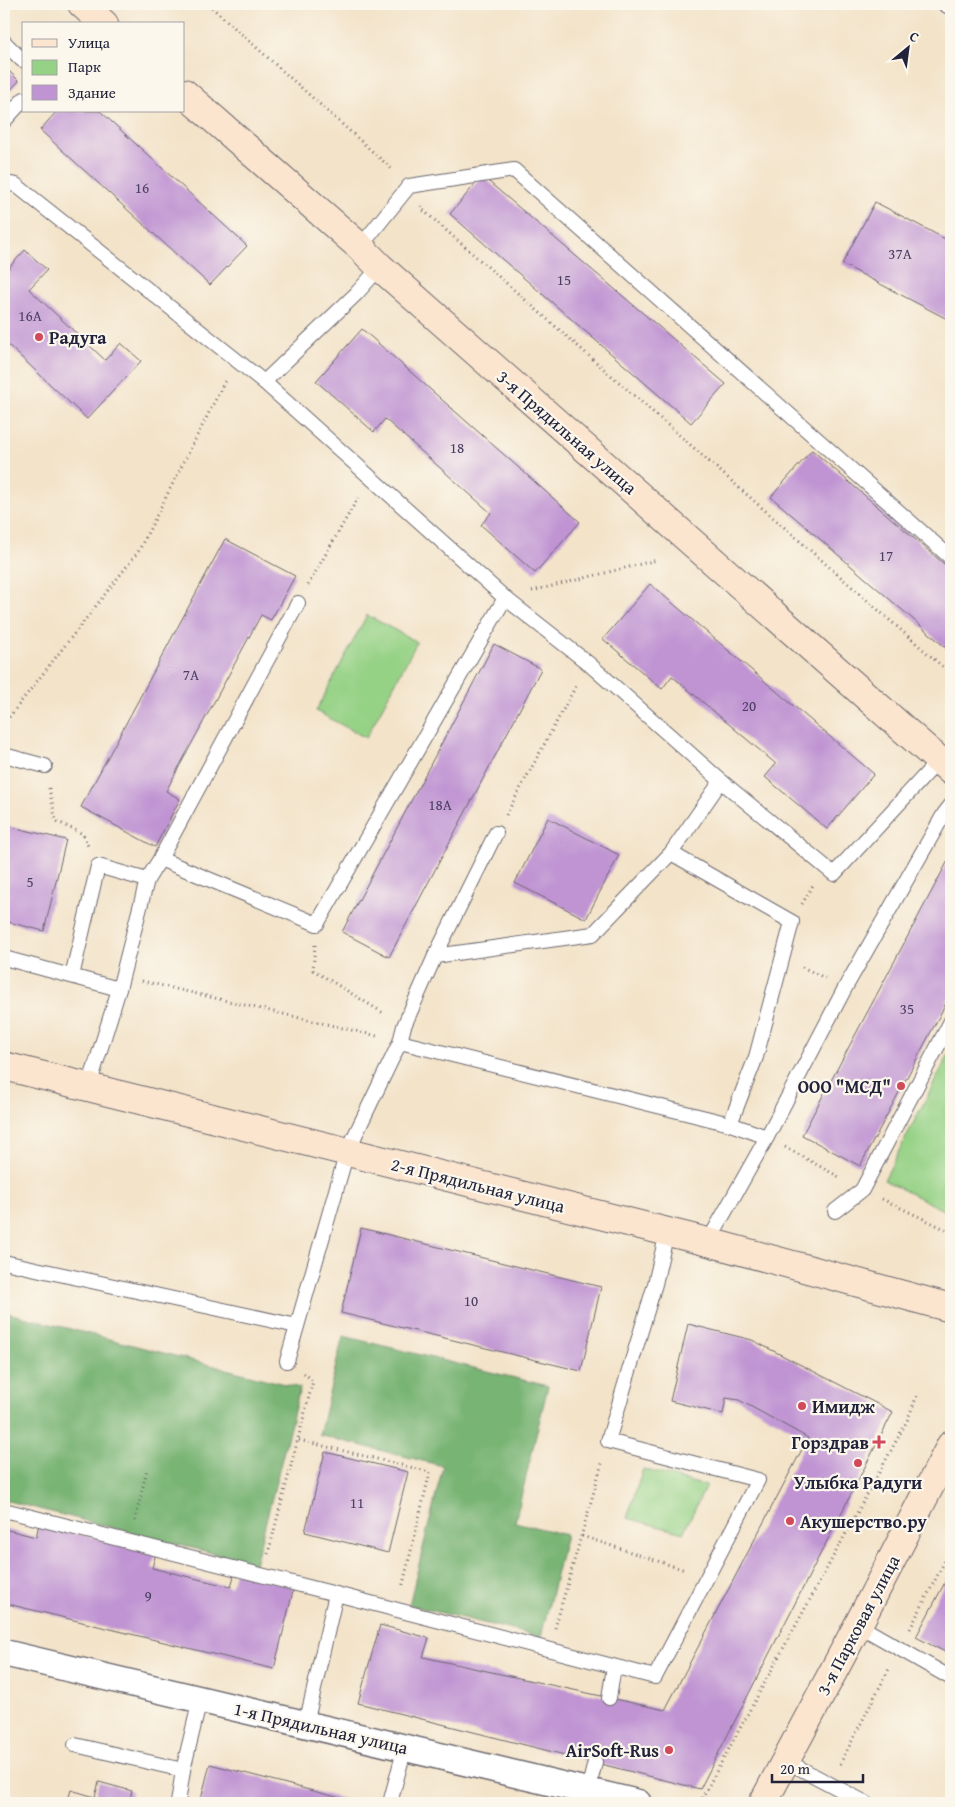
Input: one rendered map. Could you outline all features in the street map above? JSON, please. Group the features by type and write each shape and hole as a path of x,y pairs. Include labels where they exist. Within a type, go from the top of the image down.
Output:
{"street":[{"name":"3-я Прядильная улица","path":"185,94 945,765"},
{"name":"2-я Прядильная улица","path":"4,1066 708,1242 951,1308"},
{"name":"3-я Парковая улица","path":"763,1803 858,1626 951,1445"},
{"name":"1-я Прядильная улица","path":"4,1653 638,1803"}],"lane":[{"path":"944,4 951,8"},
{"path":"4,42 22,60"},
{"path":"4,121 22,101"},
{"path":"360,247 409,186 514,170 951,558"},
{"path":"4,183 16,185 264,382 505,598 588,663 721,781 834,874 945,765"},
{"path":"264,382 356,294 380,266"},
{"path":"160,859 316,924 505,598"},
{"path":"89,1086 121,983 147,880 298,603"},
{"path":"4,755 45,766"},
{"path":"435,956 593,934 671,853 721,781"},
{"path":"708,1242 767,1138 845,988 944,814 951,805"},
{"path":"287,1361 347,1152 400,1042 404,1026 435,956 496,833"},
{"path":"671,853 792,922 756,1057 730,1124"},
{"path":"72,976 98,866 147,880"},
{"path":"4,958 72,976 121,983"},
{"path":"834,1211 862,1190 951,1021"},
{"path":"400,1042 730,1124 767,1138"},
{"path":"4,1510 262,1574 655,1677 758,1480 608,1441 656,1284 667,1232"},
{"path":"4,1262 297,1326"},
{"path":"306,1724 336,1594"},
{"path":"858,1626 951,1678"},
{"path":"608,1698 614,1667"},
{"path":"178,1803 183,1770 200,1700"},
{"path":"75,1745 183,1770"},
{"path":"390,1803 405,1747"},
{"path":"588,1791 594,1762"},
{"path":"786,1762 866,1803"}],"path":[{"path":"208,4 409,186 423,210 951,674"},
{"path":"6,722 138,552 236,360"},
{"path":"298,603 370,478"},
{"path":"505,598 658,560"},
{"path":"496,833 588,663"},
{"path":"45,766 56,821 83,834 98,866"},
{"path":"792,922 824,866"},
{"path":"316,924 313,970 404,1026"},
{"path":"807,969 828,980"},
{"path":"121,983 400,1042"},
{"path":"262,1574 299,1440 313,1381 287,1361"},
{"path":"702,1798 907,1421 918,1392"},
{"path":"299,1440 430,1472 397,1610"},
{"path":"549,1650 608,1441"},
{"path":"130,1542 147,1469"},
{"path":"582,1536 707,1577"},
{"path":"830,1784 951,1550"}],"green space":[{"path":"367,615 417,642 366,738 316,711"},
{"path":"951,1050 951,1214 884,1180"},
{"path":"4,1312 300,1388 255,1564 4,1500"},
{"path":"343,1336 548,1386 515,1522 566,1535 541,1637 409,1605 443,1466 319,1435"},
{"path":"643,1469 706,1486 683,1533 627,1518"}],"building":[{"path":"4,66 19,81 4,97"},
{"path":"56,112 101,112 247,246 210,285 40,130"},
{"path":"482,176 726,384 691,423 450,214"},
{"path":"875,202 951,242 951,321 842,264"},
{"path":"25,250 47,270 29,289 105,360 121,343 141,361 87,419 4,341 4,273"},
{"path":"362,329 580,522 535,573 481,525 491,513 385,419 374,432 316,381"},
{"path":"812,450 951,570 951,652 771,497"},
{"path":"225,539 295,576 271,620 261,615 166,791 180,799 155,847 81,807"},
{"path":"650,584 874,774 827,829 765,777 776,764 672,676 662,689 603,639"},
{"path":"494,644 541,669 389,957 342,932"},
{"path":"548,818 619,855 586,919 515,883"},
{"path":"4,825 66,840 44,931 4,921"},
{"path":"951,855 951,994 860,1166 802,1135"},
{"path":"361,1228 601,1287 581,1371 341,1313"},
{"path":"688,1324 752,1340 893,1412 700,1789 358,1703 380,1625 429,1638 423,1657 665,1710 808,1438 739,1400 726,1398 723,1414 670,1401"},
{"path":"325,1452 408,1472 388,1553 305,1532"},
{"path":"39,1524 156,1553 152,1568 231,1587 235,1572 294,1587 274,1669 4,1603 4,1529 36,1537"},
{"path":"951,1571 951,1655 916,1637"},
{"path":"210,1764 359,1803 200,1803"},
{"path":"99,1782 132,1791 129,1803 67,1803 71,1790 95,1797"}],"place":[{"name":"Радуга","path":"39,337"},
{"name":"ООО \"МСД\"","path":"901,1086"},
{"name":"Имидж","path":"802,1406"},
{"name":"Горздрав","path":"879,1442"},
{"name":"Улыбка Радуги","path":"858,1463"},
{"name":"Акушерство.ру","path":"790,1521"},
{"name":"AirSoft-Rus","path":"669,1750"}]}
